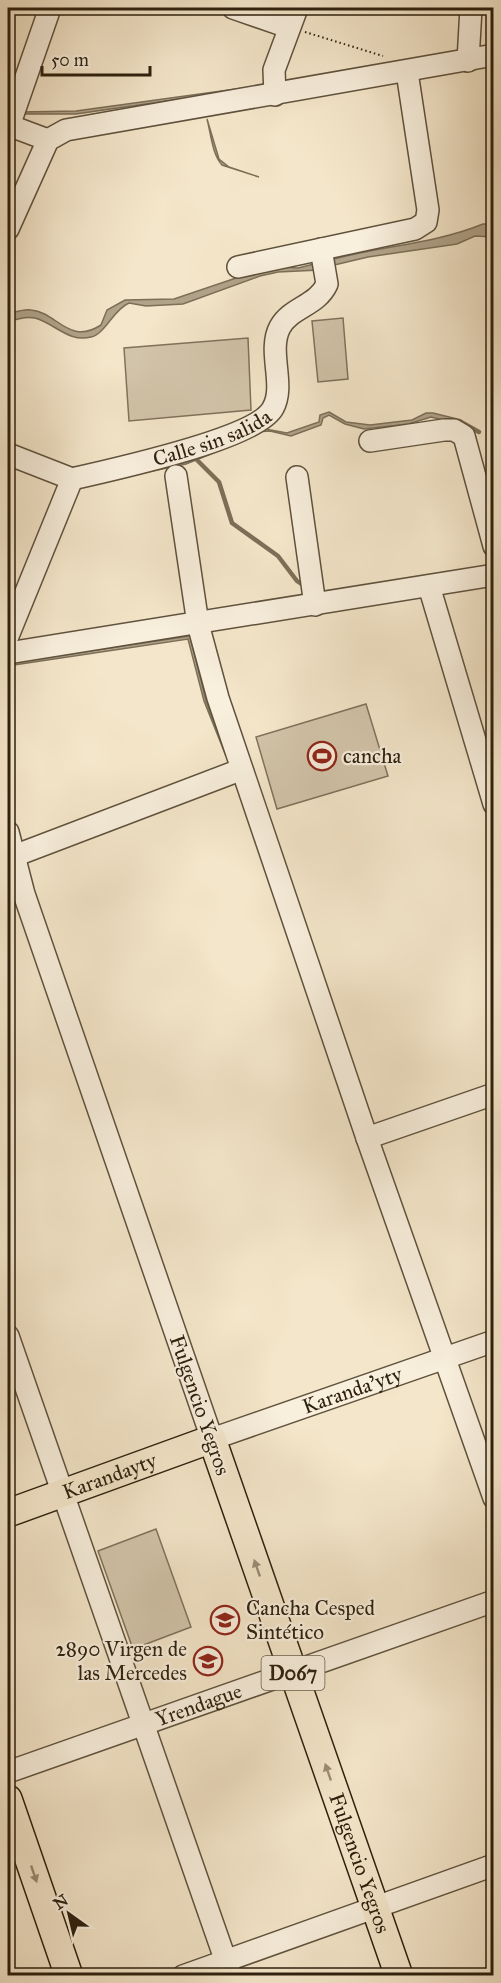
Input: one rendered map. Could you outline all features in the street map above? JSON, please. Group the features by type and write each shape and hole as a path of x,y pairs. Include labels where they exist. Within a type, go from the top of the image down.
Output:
{"main road":[{"name":"Karandayty","path":"8,1513 212,1439"},
{"name":"Fulgencio Yegros","path":"212,1439 399,1976"},
{"path":"8,1799 69,1976"}],"street":[{"path":"48,140 8,126 50,8"},
{"path":"233,8 292,17 274,70 274,95"},
{"path":"468,61 471,8"},
{"path":"8,229 48,140 66,130 494,55"},
{"path":"238,267 323,260 415,229 426,222 428,210 407,72"},
{"name":"Calle sin salida","path":"72,479 187,452 264,419 277,401 276,347 280,328 286,319 316,299 324,290 327,284 323,260"},
{"path":"370,441 444,430 454,430 464,436 494,546"},
{"path":"8,454 72,479 8,636"},
{"path":"176,476 198,624 240,770 494,1498"},
{"path":"297,477 315,605"},
{"path":"8,653 494,575"},
{"path":"429,586 494,804"},
{"path":"14,856 240,770"},
{"name":"Fulgencio Yegros","path":"8,832 24,894 212,1439"},
{"path":"367,1138 494,1094"},
{"path":"8,1336 228,1968"},
{"name":"Karanda'yty","path":"212,1439 494,1341"},
{"name":"Yrendague","path":"8,1772 494,1601"},
{"path":"183,1976 228,1968 374,1907 494,1865"}],"path":[{"path":"292,17 390,58"}],"shaded area":[{"path":"265,85 264,87 76,114 21,114 21,112 76,111"},
{"path":"207,119 219,159 229,167 259,177 222,165 214,150"},
{"path":"483,224 493,224 493,237 475,236 457,244 368,257 330,266 330,260 446,236"},
{"path":"318,263 319,270 278,272 260,276 183,304 146,306 129,303 118,311 101,331 91,337 69,335 35,318 8,322 8,314 31,310 40,312 80,332 101,325 107,310 125,300 174,299 245,275 279,267 298,268"},
{"path":"343,318 348,379 318,382 312,321"},
{"path":"248,338 251,410 129,421 124,348"},
{"path":"329,412 346,422 370,425 412,420 426,413 433,413 461,420 465,425 431,417 408,424 364,429 345,424 329,415 323,418 321,425 291,436 270,431 253,432 226,448 186,464 80,486 17,641 14,641 80,484 185,462 225,447 260,428 287,433 319,422 320,415"},
{"path":"190,636 206,701 226,756 204,701 188,639 14,665 8,663"},
{"name":"cancha","path":"366,704 388,776 277,809 256,737"},
{"path":"156,1529 191,1627 133,1649 98,1551"}],"waterway":[{"path":"461,422 479,432"},
{"path":"196,459 219,482 232,523 278,556 297,581 306,587"}],"place":[{"name":"cancha","path":"322,756"},
{"name":"Cancha Cesped Sintético","path":"225,1620"},
{"name":"2890 Virgen de las Mercedes","path":"208,1661"}]}
